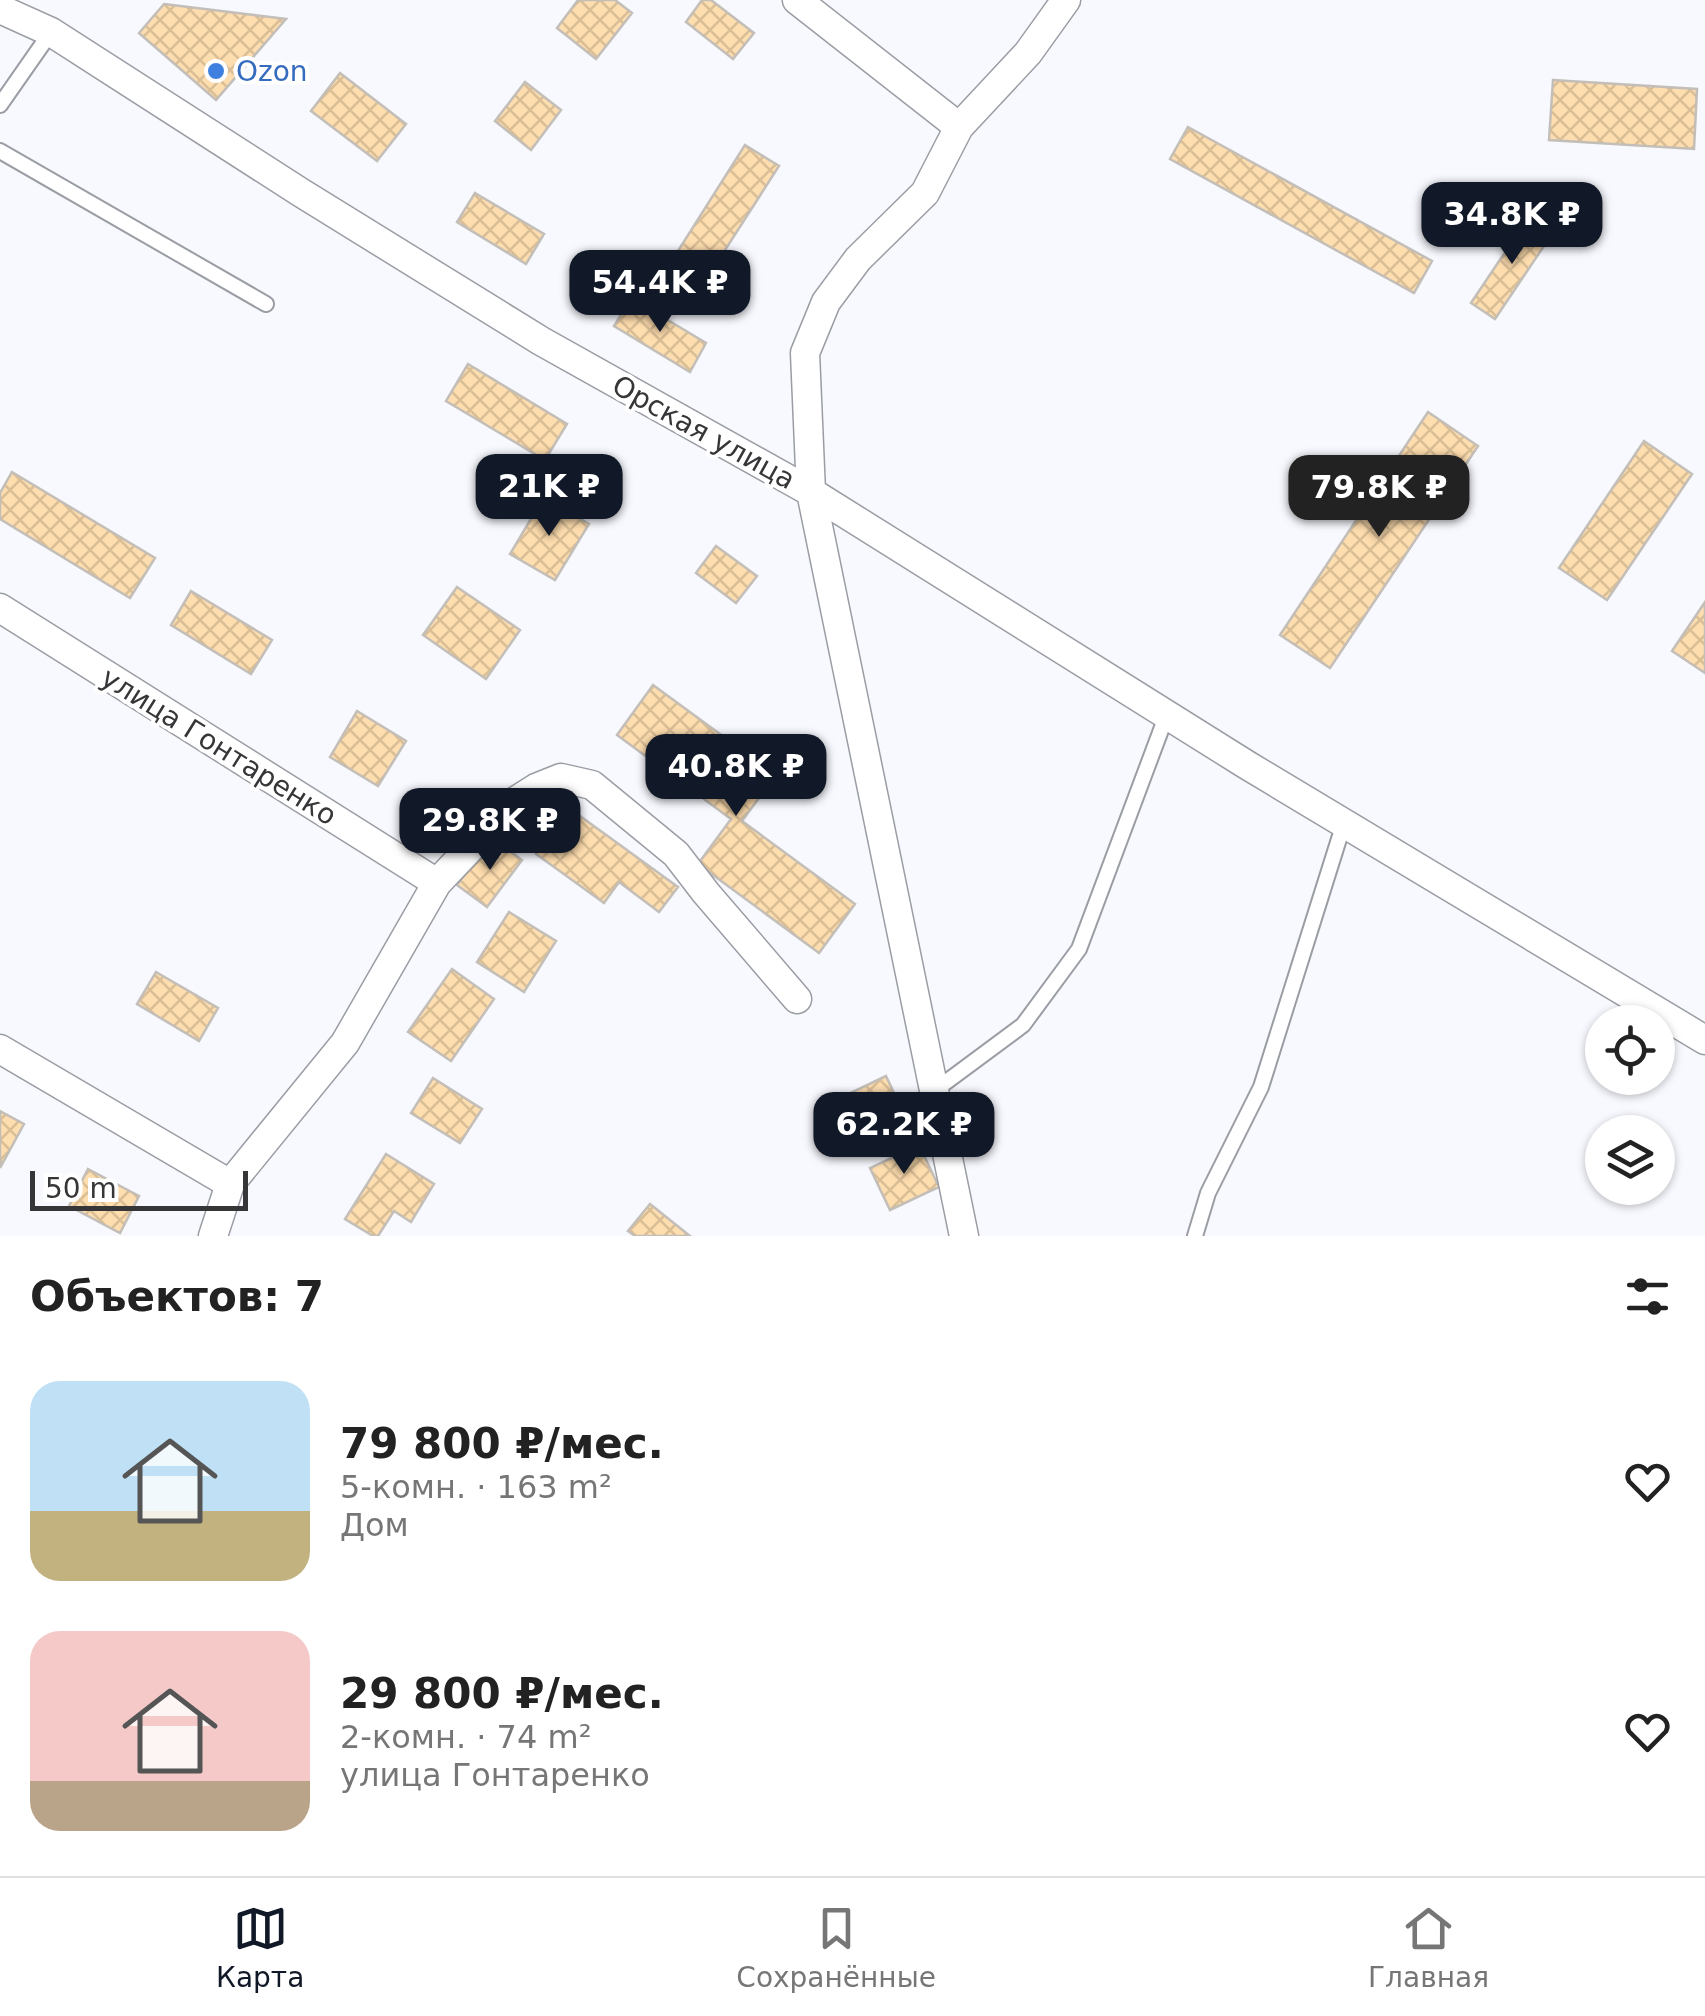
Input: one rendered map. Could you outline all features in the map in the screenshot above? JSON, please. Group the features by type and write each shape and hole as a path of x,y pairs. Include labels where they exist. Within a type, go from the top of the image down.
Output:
{"street":[{"path":"797,0 959,126"},
{"path":"1066,0 1028,53 959,126 925,193 858,259 826,302 805,353 811,492 1344,823 1705,1040"},
{"name":"Орская улица","path":"1,4 542,341 811,492 964,1236"},
{"name":"улица Гонтаренко","path":"0,608 437,883"},
{"path":"213,1236 230,1184 345,1043 437,883 514,802 536,788 562,778 592,786 676,854 796,998"},
{"path":"0,1049 230,1184"}],"lane":[{"path":"0,105 51,32"},
{"path":"0,151 266,304"},
{"path":"934,1091 1023,1025 1079,950 1168,714"},
{"path":"1195,1236 1208,1193 1261,1087 1344,823"}],"building":[{"path":"578,0 615,0 632,13 596,59 557,28"},
{"path":"702,0 711,0 754,33 733,59 686,22"},
{"path":"164,4 286,19 216,100 139,33"},
{"path":"340,73 406,124 377,161 311,111"},
{"path":"1553,80 1697,89 1694,149 1549,140"},
{"path":"525,82 561,110 531,150 495,121"},
{"path":"1188,127 1432,261 1414,293 1170,159"},
{"path":"745,145 779,166 709,275 676,254"},
{"path":"475,193 544,234 526,264 457,222"},
{"path":"1530,215 1554,231 1495,319 1471,303"},
{"path":"631,298 706,343 690,372 614,326"},
{"path":"468,364 567,424 545,460 446,401"},
{"path":"1428,412 1478,446 1330,668 1280,635"},
{"path":"1644,441 1692,474 1607,600 1559,568"},
{"path":"12,472 155,558 130,598 0,519 0,493"},
{"path":"544,497 589,524 555,580 510,554"},
{"path":"716,546 757,576 736,603 696,573"},
{"path":"457,587 520,630 486,679 423,635"},
{"path":"191,591 272,640 251,674 171,625"},
{"path":"1705,602 1705,673 1672,651"},
{"path":"653,685 776,775 742,821 855,904 819,953 698,864 731,819 617,735"},
{"path":"357,711 406,741 378,786 330,757"},
{"path":"569,808 678,887 659,912 619,882 604,903 536,854"},
{"path":"492,838 522,860 487,907 457,885"},
{"path":"509,912 556,941 524,992 477,962"},
{"path":"452,969 494,999 451,1061 408,1032"},
{"path":"156,972 218,1008 199,1041 137,1004"},
{"path":"886,1076 911,1129 870,1149 844,1096"},
{"path":"433,1078 482,1109 460,1143 411,1113"},
{"path":"0,1111 24,1124 0,1168"},
{"path":"919,1145 939,1187 890,1210 870,1168"},
{"path":"386,1154 434,1184 411,1222 394,1211 378,1236 373,1236 345,1219"},
{"path":"88,1169 139,1196 120,1233 69,1206"},
{"path":"650,1204 690,1236 635,1236 628,1231"}],"place":[{"name":"Ozon","path":"216,71"}]}
